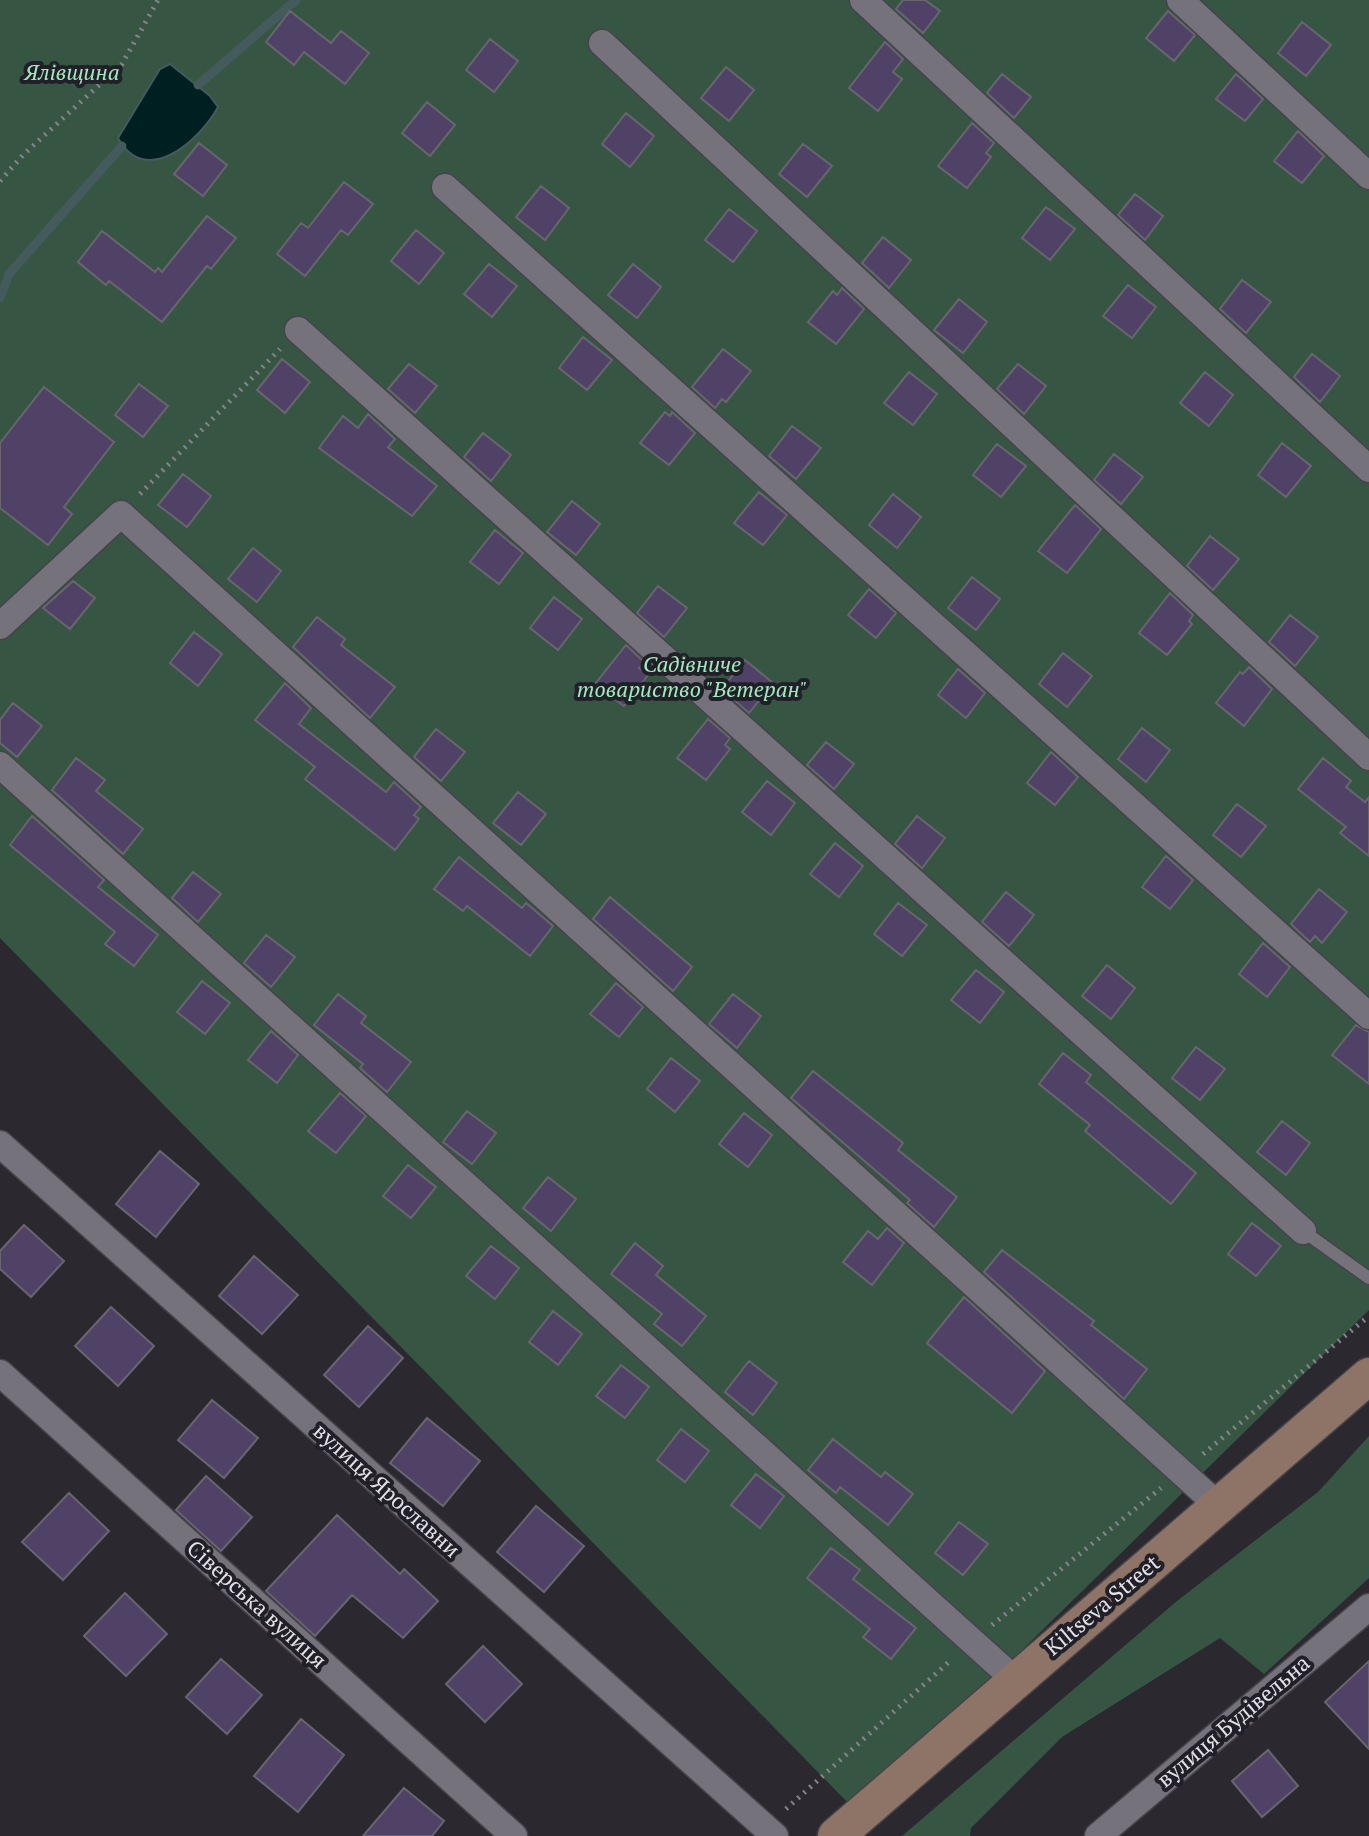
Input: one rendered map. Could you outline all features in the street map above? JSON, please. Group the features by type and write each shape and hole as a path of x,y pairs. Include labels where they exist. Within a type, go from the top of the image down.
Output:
{"main road":[{"name":"Kiltseva Street","path":"836,1836 1014,1679 1220,1507 1369,1376"}],"street":[{"path":"863,0 1369,469"},
{"path":"1180,0 1369,176"},
{"path":"602,43 1369,757"},
{"path":"445,187 1369,1016"},
{"path":"298,330 1303,1231"},
{"path":"0,626 121,514 1220,1507"},
{"path":"0,765 1014,1679"},
{"name":"вулиця Ярославни","path":"0,1144 770,1832"},
{"name":"Сіверська вулиця","path":"0,1373 514,1836"},
{"name":"вулиця Будівельна","path":"1098,1836 1369,1607"}],"lane":[{"path":"1303,1231 1369,1278"}],"path":[{"path":"0,181 23,155 122,64 158,0"},
{"path":"121,514 298,330"},
{"path":"770,1832 974,1640"}],"green space":[{"name":"Садівниче товариство \"Ветеран\"","path":"0,0 1369,0 1369,1310 857,1812 0,938"},
{"path":"1369,1436 1369,1578 1264,1674 1220,1638 1062,1737 971,1828 970,1836 902,1836 1177,1601 1318,1492"}],"shaded area":[{"path":"170,64 210,96 218,107 186,145 157,159 143,159 130,153 118,138 160,69"}],"building":[{"path":"903,0 925,0 940,11 923,33 896,9"},
{"path":"290,11 331,43 341,31 369,53 345,84 304,52 294,65 266,42"},
{"path":"1168,11 1195,35 1174,61 1146,38"},
{"path":"1302,22 1331,45 1306,76 1278,53"},
{"path":"490,39 518,61 494,92 466,70"},
{"path":"885,42 903,59 893,72 902,79 878,111 849,88"},
{"path":"726,67 754,90 729,121 701,98"},
{"path":"1002,74 1031,97 1014,118 987,93"},
{"path":"1236,74 1263,99 1245,121 1216,99"},
{"path":"427,102 455,125 430,156 402,133"},
{"path":"626,113 654,136 630,167 602,144"},
{"path":"972,123 994,143 986,153 991,157 967,188 938,166"},
{"path":"1298,131 1324,156 1302,183 1274,161"},
{"path":"199,143 227,165 203,196 174,174"},
{"path":"803,144 832,166 807,197 779,174"},
{"path":"344,182 373,204 348,235 341,230 305,276 277,254 301,223 308,228"},
{"path":"541,186 569,208 545,240 516,217"},
{"path":"1135,194 1163,216 1145,240 1118,215"},
{"path":"1046,207 1075,229 1050,260 1022,238"},
{"path":"729,209 757,231 733,262 705,240"},
{"path":"207,216 236,238 211,269 207,266 162,322 109,281 106,285 78,262 102,231 155,272 158,268 162,272"},
{"path":"416,230 444,253 419,284 391,261"},
{"path":"883,237 911,260 889,288 862,263"},
{"path":"489,264 517,286 492,317 464,294"},
{"path":"633,264 661,287 637,318 608,295"},
{"path":"1242,280 1271,302 1246,333 1220,309"},
{"path":"1128,285 1156,307 1132,338 1103,316"},
{"path":"842,288 864,309 836,344 808,322 833,291 837,295"},
{"path":"959,299 987,322 963,353 934,330"},
{"path":"583,337 612,360 587,390 559,368"},
{"path":"723,349 751,371 726,402 722,399 715,408 692,387"},
{"path":"1312,354 1340,376 1320,402 1294,377"},
{"path":"282,359 310,382 285,413 257,390"},
{"path":"409,364 437,386 415,413 388,389"},
{"path":"1018,364 1046,386 1024,414 997,389"},
{"path":"909,372 937,394 913,425 884,403"},
{"path":"1205,372 1233,395 1209,426 1180,403"},
{"path":"139,384 168,406 143,437 115,415"},
{"path":"44,387 114,442 64,507 72,514 48,545 0,508 0,443"},
{"path":"665,412 670,416 672,412 695,433 669,465 640,443"},
{"path":"368,414 395,439 388,447 437,486 412,516 319,448 343,416 358,428"},
{"path":"792,426 821,448 796,479 769,456"},
{"path":"483,433 511,455 491,481 464,457"},
{"path":"1282,443 1311,466 1286,497 1258,475"},
{"path":"997,444 1026,466 1001,497 973,475"},
{"path":"1114,454 1143,477 1121,504 1094,480"},
{"path":"183,474 211,496 187,527 158,505"},
{"path":"759,492 787,515 763,545 734,523"},
{"path":"893,494 921,517 897,548 869,525"},
{"path":"572,501 600,524 576,555 547,532"},
{"path":"1075,505 1101,529 1067,573 1038,551"},
{"path":"495,530 523,553 499,584 470,562"},
{"path":"1210,536 1239,559 1213,590 1187,566"},
{"path":"253,548 281,571 257,602 228,579"},
{"path":"972,577 1000,599 976,630 948,608"},
{"path":"73,581 95,598 70,629 43,608"},
{"path":"658,586 687,608 664,637 637,613"},
{"path":"869,589 896,613 876,638 848,615"},
{"path":"1170,593 1193,615 1189,621 1192,624 1167,655 1139,633"},
{"path":"554,597 582,619 558,650 530,628"},
{"path":"1290,615 1318,637 1295,666 1269,642"},
{"path":"317,617 345,639 341,645 395,687 370,718 293,647"},
{"path":"194,632 222,654 198,686 170,663"},
{"path":"626,645 644,662 639,668 648,675 624,706 595,684"},
{"path":"1063,653 1092,676 1067,707 1039,684"},
{"path":"745,660 773,683 749,713 722,689"},
{"path":"1249,667 1272,689 1244,726 1216,703 1240,672 1243,674"},
{"path":"958,669 985,693 966,718 938,695"},
{"path":"285,683 311,708 299,724 386,792 394,782 421,807 414,815 419,819 395,850 305,779 315,767 255,720"},
{"path":"13,703 42,726 17,757 0,743 0,720"},
{"path":"708,719 730,738 725,745 730,749 706,780 677,758"},
{"path":"1142,728 1170,750 1146,782 1118,759"},
{"path":"436,729 465,752 441,781 414,757"},
{"path":"826,742 854,764 834,789 807,765"},
{"path":"1051,752 1078,777 1055,805 1027,783"},
{"path":"76,758 105,780 96,791 143,829 123,854 52,790"},
{"path":"1323,758 1351,781 1346,787 1365,802 1369,797 1369,856 1340,833 1346,827 1298,789"},
{"path":"767,781 795,803 771,835 742,812"},
{"path":"518,792 546,814 521,845 493,823"},
{"path":"1237,804 1266,826 1241,857 1213,835"},
{"path":"32,816 104,880 98,887 158,935 134,966 105,944 115,932 10,845"},
{"path":"917,816 945,838 922,868 895,844"},
{"path":"835,843 863,866 839,897 810,874"},
{"path":"1166,856 1193,880 1170,909 1142,887"},
{"path":"459,857 522,908 526,903 553,926 530,956 467,906 463,911 434,889"},
{"path":"193,872 221,894 198,922 172,898"},
{"path":"1319,889 1347,912 1322,943 1315,936 1310,942 1291,924"},
{"path":"1006,892 1034,915 1009,946 982,922"},
{"path":"610,897 692,967 673,991 593,919"},
{"path":"898,903 927,925 902,956 874,934"},
{"path":"266,935 295,957 271,987 244,963"},
{"path":"1263,943 1290,967 1267,997 1239,974"},
{"path":"1107,965 1135,988 1111,1019 1082,996"},
{"path":"976,970 1004,992 980,1023 951,1000"},
{"path":"202,981 230,1003 205,1034 177,1012"},
{"path":"616,983 643,1007 619,1037 590,1014"},
{"path":"338,994 366,1016 361,1023 411,1062 387,1092 360,1068 363,1064 314,1025"},
{"path":"733,994 761,1016 737,1048 709,1024"},
{"path":"1356,1025 1369,1032 1369,1084 1332,1055"},
{"path":"271,1031 298,1055 277,1083 248,1060"},
{"path":"1196,1047 1225,1069 1200,1100 1172,1078"},
{"path":"1063,1053 1091,1075 1086,1082 1196,1173 1171,1204 1085,1131 1090,1125 1039,1084"},
{"path":"671,1058 700,1081 675,1112 647,1089"},
{"path":"813,1071 903,1143 898,1150 957,1197 934,1227 907,1203 910,1200 791,1098"},
{"path":"340,1093 366,1116 336,1153 308,1131"},
{"path":"467,1111 496,1133 472,1164 443,1142"},
{"path":"744,1113 772,1135 748,1167 719,1144"},
{"path":"1282,1121 1310,1143 1286,1175 1257,1152"},
{"path":"160,1151 199,1184 156,1237 116,1204"},
{"path":"408,1165 436,1187 411,1218 383,1196"},
{"path":"548,1177 576,1199 551,1231 523,1208"},
{"path":"1252,1223 1281,1246 1256,1276 1228,1254"},
{"path":"24,1225 64,1261 31,1297 0,1269 0,1251"},
{"path":"887,1228 904,1243 872,1285 843,1262 868,1231 878,1239"},
{"path":"635,1243 663,1266 656,1275 706,1316 682,1346 654,1324 662,1314 611,1274"},
{"path":"491,1246 519,1268 495,1299 466,1276"},
{"path":"1002,1250 1094,1321 1091,1325 1147,1369 1124,1399 984,1272"},
{"path":"254,1256 298,1295 262,1334 219,1296"},
{"path":"964,1297 1045,1371 1012,1413 927,1343"},
{"path":"111,1307 154,1346 118,1386 75,1346"},
{"path":"553,1311 582,1334 558,1365 529,1342"},
{"path":"368,1326 403,1358 359,1407 324,1375"},
{"path":"749,1361 777,1383 753,1415 725,1392"},
{"path":"621,1365 649,1387 625,1418 596,1396"},
{"path":"212,1400 258,1438 224,1478 178,1440"},
{"path":"427,1418 480,1461 443,1506 390,1463"},
{"path":"681,1429 709,1451 685,1482 657,1460"},
{"path":"833,1439 881,1477 885,1472 913,1494 888,1525 840,1487 836,1493 808,1470"},
{"path":"756,1474 784,1496 760,1528 731,1505"},
{"path":"206,1476 252,1517 221,1551 176,1510"},
{"path":"69,1493 109,1531 63,1580 22,1542"},
{"path":"536,1506 584,1546 544,1592 497,1552"},
{"path":"337,1515 400,1574 404,1569 438,1601 403,1638 352,1595 315,1636 266,1591"},
{"path":"959,1522 988,1544 963,1575 935,1553"},
{"path":"831,1548 860,1570 853,1579 916,1628 891,1659 863,1637 870,1629 807,1578"},
{"path":"125,1593 167,1634 126,1676 84,1636"},
{"path":"483,1646 522,1684 485,1722 446,1684"},
{"path":"221,1659 262,1695 227,1734 186,1697"},
{"path":"1369,1661 1369,1749 1325,1702"},
{"path":"301,1719 344,1755 298,1812 254,1776"},
{"path":"1268,1750 1298,1786 1262,1817 1232,1781"},
{"path":"404,1788 444,1821 432,1836 363,1836"}],"waterway":[{"path":"198,85 296,0"},
{"path":"0,298 9,274 122,146"}],"park label":[{"name":"Ялівщина","path":"72,72"}]}
